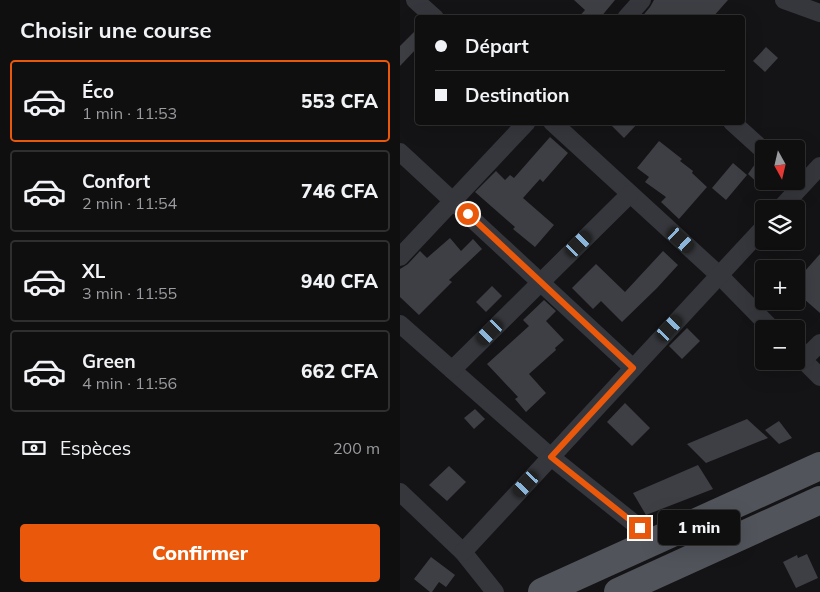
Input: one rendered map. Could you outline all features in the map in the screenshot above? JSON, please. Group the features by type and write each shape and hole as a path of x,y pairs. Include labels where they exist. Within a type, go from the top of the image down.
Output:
{"main road":[{"path":"542,592 820,466"},
{"path":"618,592 818,508"}],"street":[{"path":"415,0 432,15"},
{"path":"629,15 642,0"},
{"path":"784,0 820,13"},
{"path":"400,257 524,125"},
{"path":"555,125 719,275 763,320"},
{"path":"735,125 755,143"},
{"path":"400,152 633,368"},
{"path":"805,178 820,166"},
{"path":"452,370 630,194"},
{"path":"463,552 755,237"},
{"path":"400,324 551,457 655,540"},
{"path":"805,354 820,343"},
{"path":"805,362 820,377"},
{"path":"400,492 463,552 495,592"}],"building":[{"path":"574,0 615,0 602,15 581,15 585,10"},
{"path":"654,0 728,0 715,15 643,15"},
{"path":"415,31 415,50 400,66 400,46"},
{"path":"766,47 778,58 765,72 753,61"},
{"path":"611,125 636,125 624,138"},
{"path":"550,137 568,153 543,182 540,179 523,198 554,225 535,247 513,229 515,227 475,192 496,171 505,180 510,175 514,178"},
{"path":"659,141 682,159 680,161 693,171 692,173 707,187 679,219 661,202 666,197 645,182 649,177 637,168"},
{"path":"733,163 747,175 726,200 712,188"},
{"path":"755,164 755,181 748,174"},
{"path":"450,238 461,251 473,239 482,249 449,280 452,282 419,315 400,297 400,269 408,264 420,251 427,258"},
{"path":"663,251 678,265 622,322 601,301 593,309 572,288 596,264 625,292"},
{"path":"820,254 820,313 805,300 805,271"},
{"path":"492,286 502,296 486,312 476,302"},
{"path":"544,300 556,311 546,321 564,340 555,348 556,350 529,374 546,393 526,412 515,399 518,397 487,364 529,326 523,320"},
{"path":"687,328 700,341 682,359 669,346"},
{"path":"625,403 650,428 632,446 607,422"},
{"path":"475,409 485,419 474,429 464,418"},
{"path":"747,419 768,438 706,463 687,444"},
{"path":"779,421 792,438 779,444 765,430"},
{"path":"698,465 713,489 646,515 633,493"},
{"path":"449,466 466,482 447,501 429,485"},
{"path":"807,554 818,578 796,588 783,562 797,555 798,558"},
{"path":"431,557 455,575 446,587 439,582 430,592 414,579"}],"route":[{"path":"468,214 633,368 551,457 640,528"}]}
